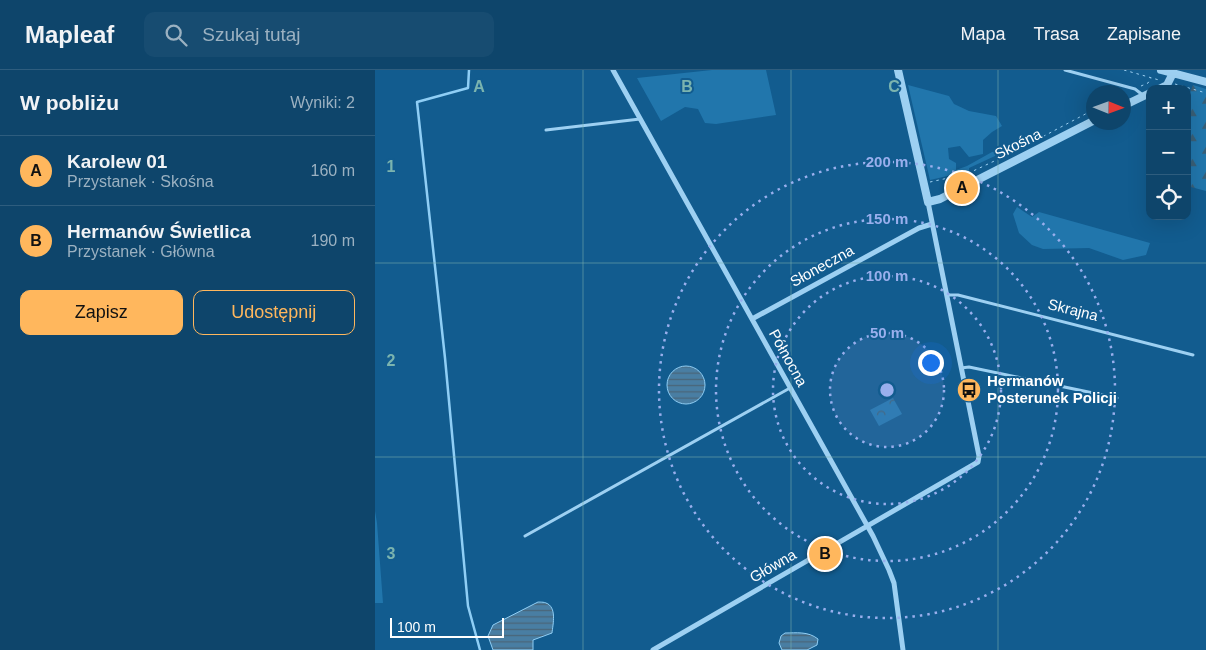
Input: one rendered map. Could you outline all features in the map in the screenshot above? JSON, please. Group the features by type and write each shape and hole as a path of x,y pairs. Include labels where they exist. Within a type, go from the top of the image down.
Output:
{"street":[{"name":"Północna","path":"613,70 867,526 894,583 903,650"},
{"path":"899,70 928,202 961,368"},
{"path":"1161,70 1206,82"},
{"path":"1167,85 1173,73"},
{"path":"1131,102 1146,95"},
{"name":"Skośna","path":"928,202 941,199 1086,125"},
{"name":"Słoneczna","path":"752,319 919,228 932,224"},
{"name":"Główna","path":"653,650 978,462 979,456 961,368"}],"lane":[{"path":"1065,70 1146,95"},
{"path":"546,130 640,119"},
{"name":"Skrajna","path":"947,295 958,295 1193,355"},
{"path":"961,368 969,367 1117,398"},
{"path":"525,536 791,388"}],"path":[{"path":"1030,144 1086,114"},
{"path":"924,183 971,172 1024,147"}],"green space":[{"path":"712,70 766,70 776,115 716,124 705,123 698,109 685,107 661,121 637,78"},
{"path":"908,85 949,96 954,104 969,111 996,116 1002,126 983,140 983,154 969,157 960,146 948,148 949,159 956,163 956,170 997,151 995,156 969,168 969,171 930,180"},
{"path":"1193,85 1206,89 1206,191 1191,187 1191,90"},
{"path":"1017,207 1032,217 1039,212 1150,243 1146,255 1123,260 1089,248 1043,249 1032,245 1019,233 1013,214"},
{"path":"893,398 902,414 879,426 870,410"},
{"path":"375,511 377,523 383,603 375,603"}],"shaded area":[{"path":"686,366 699,372 705,385 699,398 686,404 673,398 667,385 673,372"},
{"path":"538,602 545,603 552,608 552,633 533,640 533,650 493,650 488,636 493,625"},
{"path":"785,633 802,633 814,636 818,639 817,645 807,650 782,650 779,643 781,636"}],"waterway":[{"path":"469,70 468,88 417,102 445,358 468,606 480,650"}],"place":[{"name":"Karolew 01","path":"962,188"},
{"name":"Hermanów Posterunek Policji","path":"969,390"},
{"name":"Hermanów Świetlica","path":"825,554"}]}
